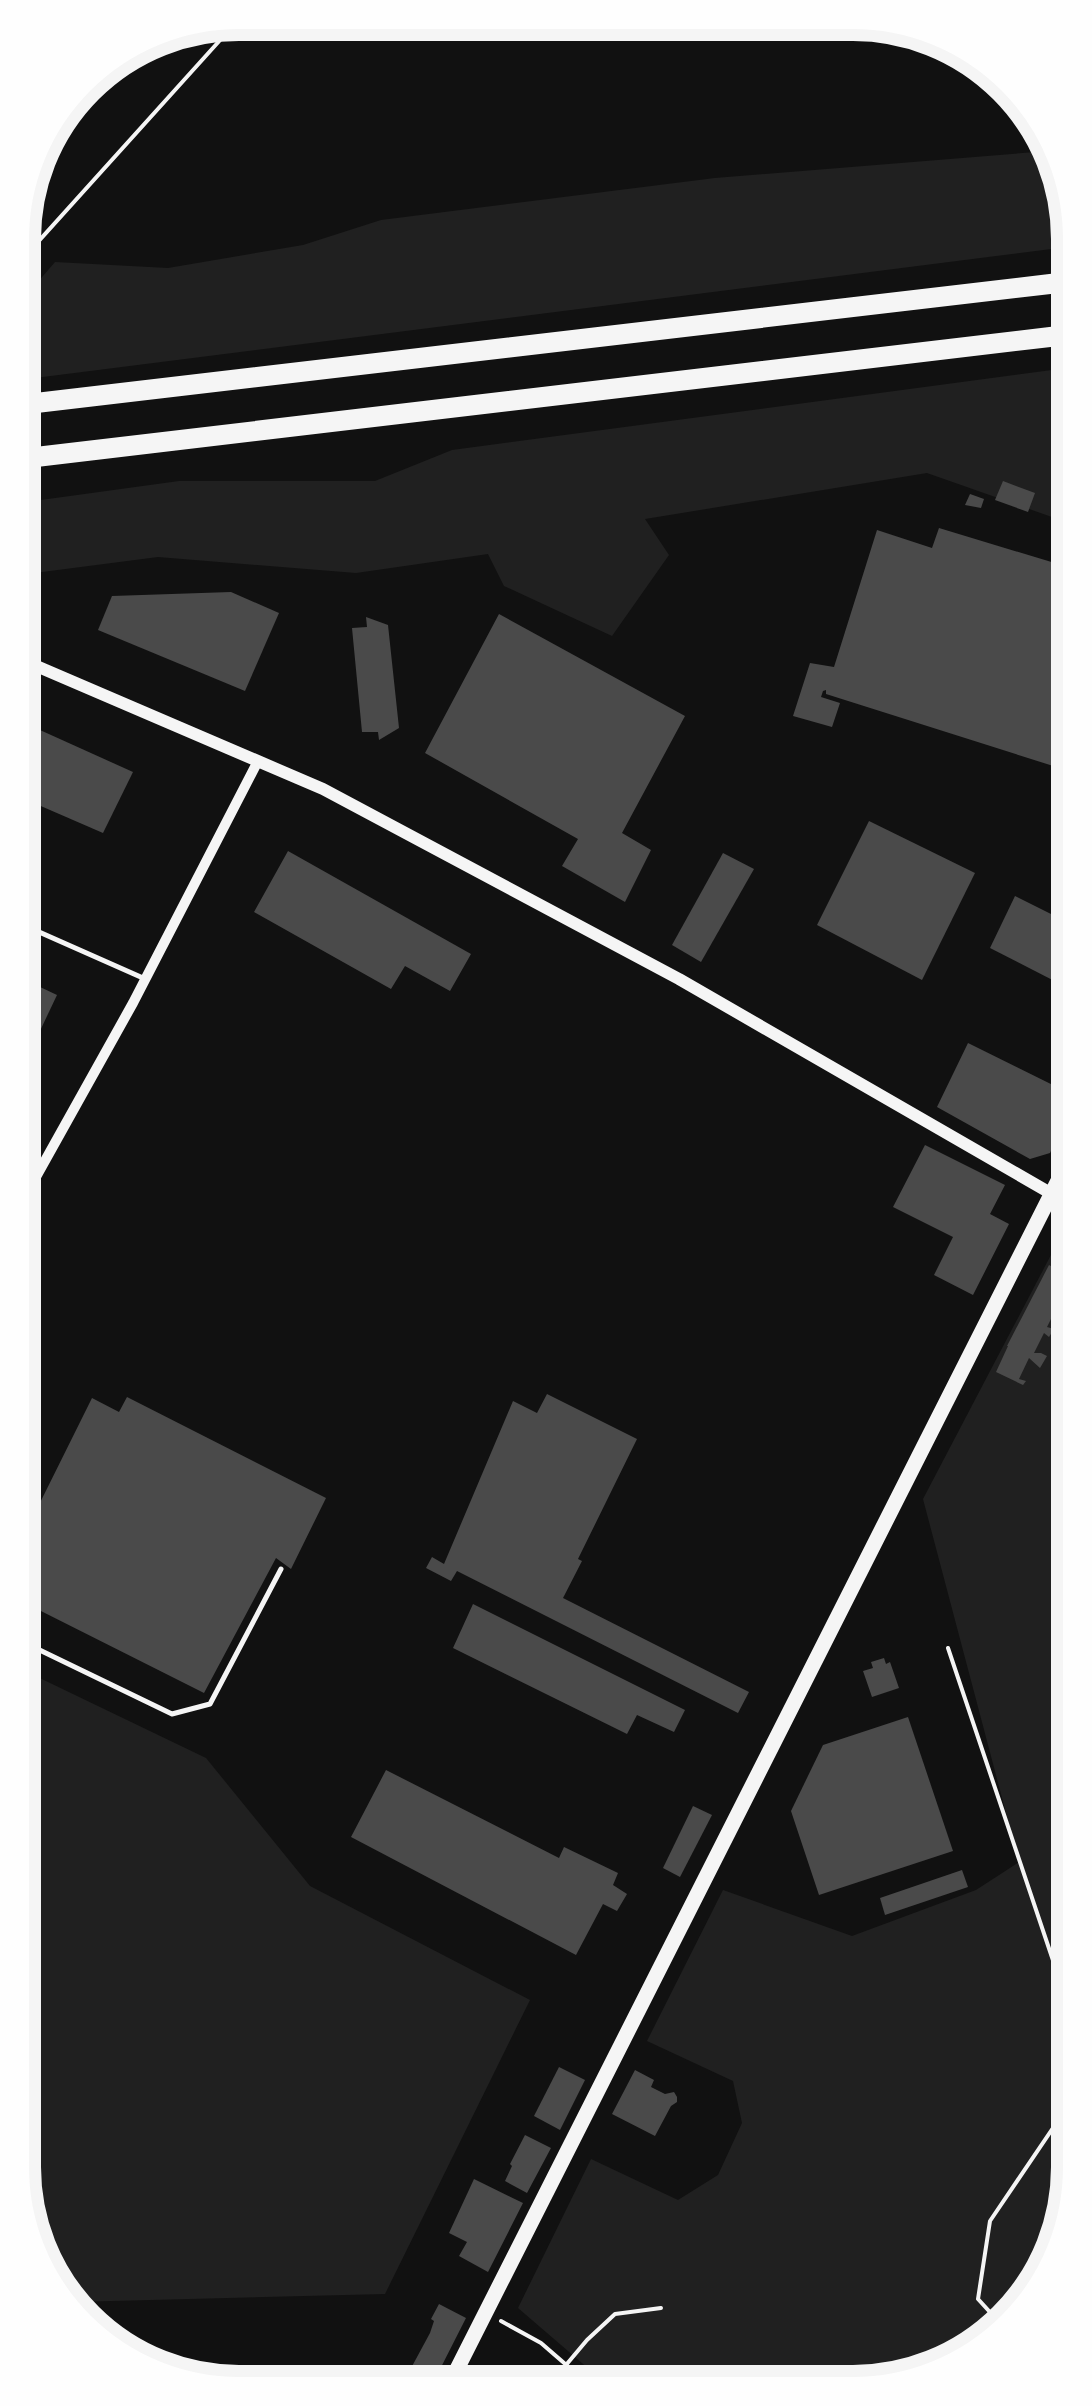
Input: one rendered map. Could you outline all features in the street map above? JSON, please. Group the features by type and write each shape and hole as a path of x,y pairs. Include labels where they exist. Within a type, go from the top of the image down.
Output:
{"highway":[{"path":"35,403 1057,283"},
{"path":"35,457 1057,336"}],"main road":[{"path":"456,2371 1057,1184"}],"street":[{"path":"35,665 323,790 679,980 1057,1198"},
{"path":"35,1179 146,980 258,761"}],"lane":[{"path":"35,931 146,980"},
{"path":"35,1648 172,1714 210,1704 281,1568"}],"path":[{"path":"35,245 224,36"},
{"path":"948,1648 1057,1972"},
{"path":"993,2315 978,2299 990,2221 1057,2122"},
{"path":"566,2365 615,2314 662,2308"},
{"path":"516,2330 542,2343 573,2371"}],"shaded area":[{"path":"1037,152 1050,186 1057,248 35,378 35,285 55,262 168,268 303,245 381,220 715,178"},
{"path":"1057,369 1057,519 927,473 645,519 669,555 612,636 504,586 488,554 356,573 158,557 35,573 35,501 179,481 375,481 452,450"},
{"path":"1057,1243 1057,2180 1046,2232 1023,2280 997,2311 966,2337 906,2364 853,2371 591,2371 518,2308 591,2159 678,2200 718,2175 742,2123 733,2081 647,2041 723,1890 852,1936 976,1890 1019,1862 923,1499"},
{"path":"35,1676 206,1758 310,1886 530,2000 385,2294 87,2302 62,2269 42,2220 35,2167"}],"building":[{"path":"1003,481 1035,493 1028,512 995,500"},
{"path":"970,494 984,499 981,508 965,505"},
{"path":"939,528 1057,564 1057,767 826,694 826,690 821,697 840,703 832,727 793,716 810,663 834,667 877,530 932,548"},
{"path":"231,592 279,613 245,691 98,630 112,596"},
{"path":"499,614 685,716 622,833 651,850 625,902 562,866 578,839 425,753"},
{"path":"366,617 388,625 399,728 379,740 378,732 362,732 352,628 367,627"},
{"path":"35,728 133,772 103,833 35,804"},
{"path":"869,821 975,873 922,980 817,925"},
{"path":"288,851 471,954 450,991 405,966 391,989 254,912"},
{"path":"723,853 754,869 701,962 672,945"},
{"path":"1015,896 1057,917 1057,982 990,948"},
{"path":"35,985 57,995 35,1041"},
{"path":"968,1043 1057,1087 1057,1107 1051,1119 1057,1122 1057,1138 1050,1153 1030,1159 937,1107"},
{"path":"925,1145 1005,1185 990,1214 1009,1224 973,1295 934,1275 953,1237 893,1207"},
{"path":"1049,1265 1057,1269 1057,1307 1047,1327 1054,1329 1049,1337 1044,1333 1034,1353 1047,1356 1040,1368 1029,1358 1019,1379 1026,1381 1023,1385 996,1372"},
{"path":"547,1394 637,1439 563,1598 749,1692 738,1713 457,1571 451,1581 426,1568 432,1557 444,1564 513,1401 537,1413"},
{"path":"127,1397 326,1498 291,1569 276,1558 204,1693 35,1608 35,1513 92,1398 119,1412"},
{"path":"473,1604 685,1710 674,1732 637,1715 627,1734 453,1648"},
{"path":"884,1658 886,1664 890,1662 899,1688 872,1697 863,1671 873,1668 871,1662"},
{"path":"908,1717 953,1851 819,1895 791,1811 823,1745"},
{"path":"386,1770 559,1858 564,1847 618,1873 613,1885 627,1894 617,1911 603,1904 576,1955 351,1837"},
{"path":"693,1806 712,1815 680,1877 663,1868"},
{"path":"962,1870 968,1887 885,1915 880,1898"},
{"path":"559,2067 585,2080 560,2130 534,2116"},
{"path":"635,2070 654,2080 651,2087 665,2094 674,2092 677,2097 655,2136 612,2114"},
{"path":"525,2135 551,2148 527,2193 505,2181"},
{"path":"474,2179 523,2203 488,2272 459,2256 467,2242 449,2233"},
{"path":"439,2304 466,2318 439,2371 409,2371 430,2333 434,2321 431,2319"}]}
